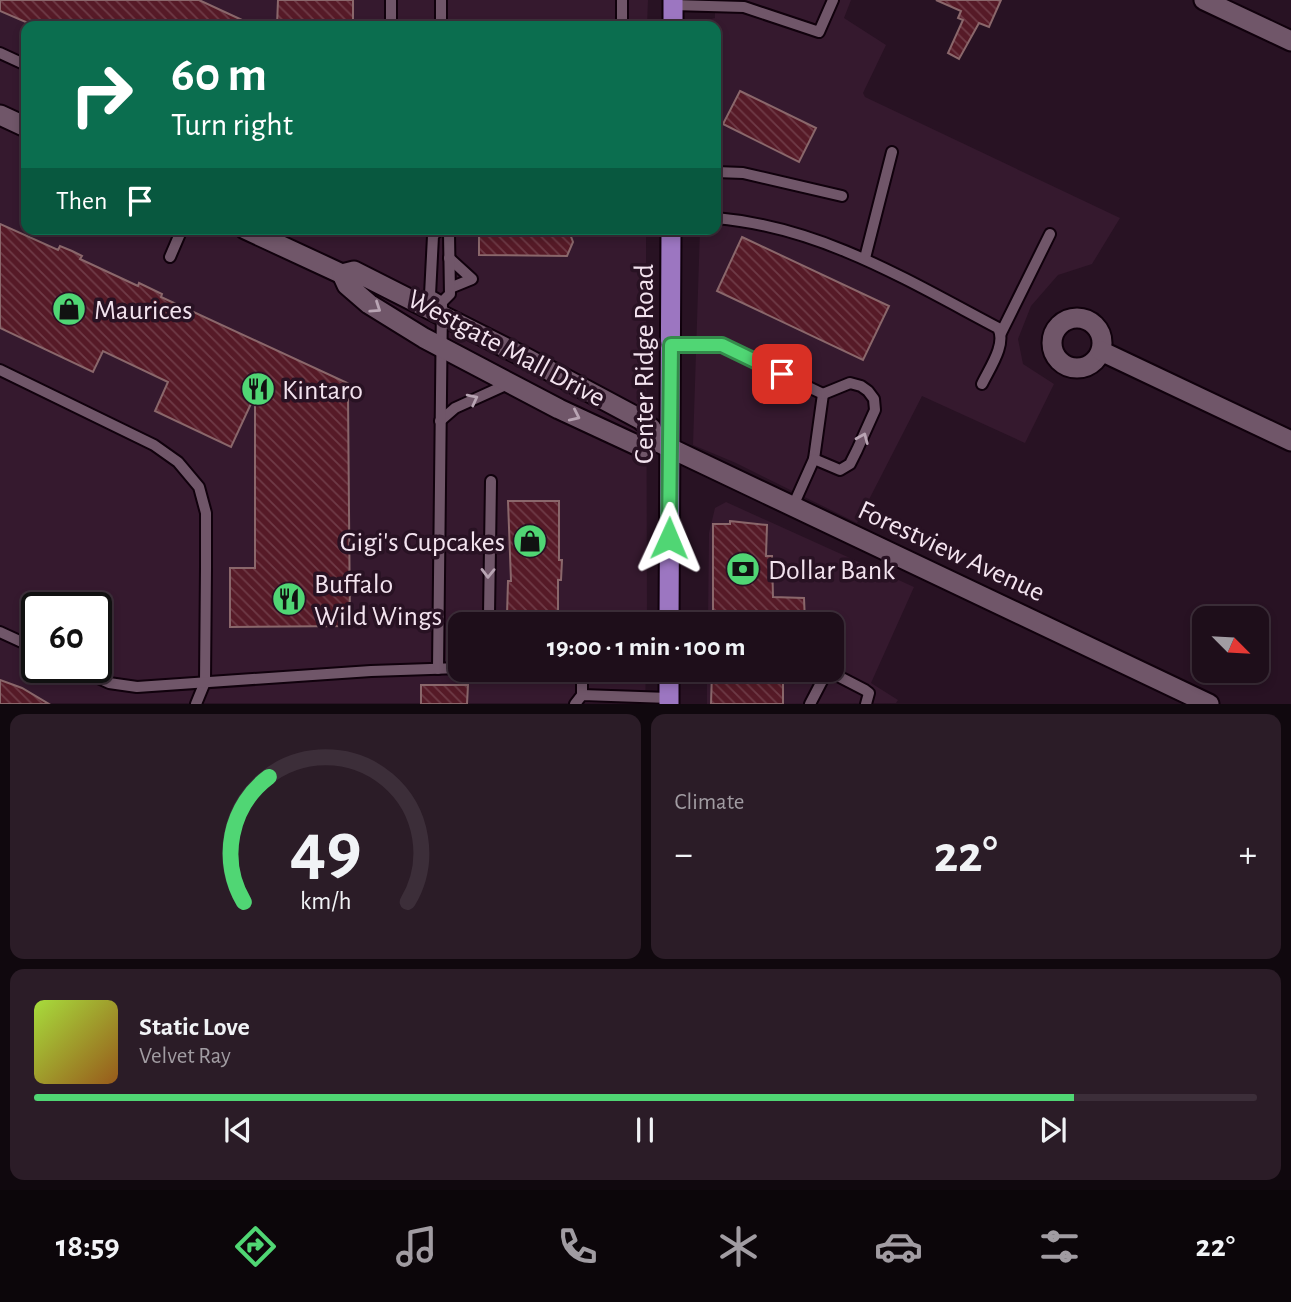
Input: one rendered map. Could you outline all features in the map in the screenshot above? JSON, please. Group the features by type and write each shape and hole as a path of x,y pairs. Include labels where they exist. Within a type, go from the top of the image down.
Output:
{"main road":[{"path":"673,3 673,21"},
{"name":"Center Ridge Road","path":"669,612 663,444 671,345 671,235"},
{"path":"669,682 669,701"}],"street":[{"path":"1204,0 1291,41"},
{"path":"0,115 21,125"},
{"name":"Westgate Mall Drive","path":"259,235 342,274 354,271 442,308 640,419 663,444 643,448 441,348 369,304 346,285 342,274"},
{"path":"1101,351 1291,441"},
{"name":"Forestview Avenue","path":"663,444 1209,704"}],"lane":[{"path":"391,0 391,21"},
{"path":"441,0 441,21"},
{"path":"622,0 622,21"},
{"path":"673,3 744,7 819,32 833,0"},
{"path":"0,53 21,63"},
{"path":"865,258 892,152"},
{"path":"721,172 743,173 842,196"},
{"path":"721,219 781,228 865,258 998,328 1001,333"},
{"path":"982,384 1001,342 1001,333 1050,234"},
{"path":"170,257 179,235"},
{"path":"434,235 430,295 442,308"},
{"path":"438,669 442,308 450,294 449,235"},
{"path":"449,258 472,279 450,288"},
{"path":"671,345 722,345 823,394 850,383 868,391 874,399 874,410 850,464 840,470 814,459"},
{"path":"0,370 154,445 178,462 199,487 206,513 205,682 196,704"},
{"path":"440,421 455,408 510,383"},
{"path":"793,506 814,459 823,394"},
{"path":"489,612 491,481"},
{"path":"0,632 21,642"},
{"path":"109,683 137,687 371,671 448,669"},
{"path":"810,704 823,679 834,674 865,690 869,694 866,704"},
{"path":"578,699 669,701"}],"shaded area":[{"path":"0,0 648,0 647,21 21,21 21,235 646,235 647,612 448,612 448,682 646,682 645,703 0,703"},
{"path":"715,0 851,0 844,18 886,45 863,93 865,97 1120,218 1092,264 1058,275 1031,306 1018,339 1023,364 1054,384 1025,443 922,396 857,523 736,463 693,445 700,235 721,235 721,21 704,21 715,18"},
{"path":"726,502 914,587 871,683 898,700 896,703 707,704 707,682 844,682 844,612 708,612 709,533 715,508"}],"building":[{"path":"0,0 199,0 244,21 23,21 0,11"},
{"path":"278,0 353,0 353,21 277,21"},
{"path":"936,0 1001,0 989,27 979,23 959,59 948,53 963,20 958,18 961,11"},
{"path":"740,91 816,128 799,162 723,124"},
{"path":"0,224 58,250 60,246 72,251 82,256 80,259 138,286 139,283 162,294 161,297 358,388 348,395 350,626 230,627 230,568 255,568 255,395 231,447 155,411 168,382 103,351 93,372 0,328"},
{"path":"479,235 570,235 573,242 567,256 479,255"},
{"path":"742,237 889,306 863,360 717,291"},
{"path":"508,501 559,501 559,560 562,560 561,580 558,580 558,612 507,612 508,581 511,581"},
{"name":"Dollar Bank","path":"730,521 767,525 766,556 772,556 773,597 804,598 805,612 713,612 713,524 730,524"},
{"path":"0,680 22,688 49,704 0,704"},
{"path":"712,682 783,682 783,704 711,704"},
{"path":"421,685 468,685 467,704 421,704"}],"place":[{"name":"Maurices","path":"69,309"},
{"name":"Kintaro","path":"258,389"},
{"name":"Gigi's Cupcakes","path":"530,541"},
{"name":"Dollar Bank","path":"743,569"},
{"name":"Buffalo Wild Wings","path":"289,599"}],"route":[{"path":"669,538 671,345 722,345 782,374"}]}
